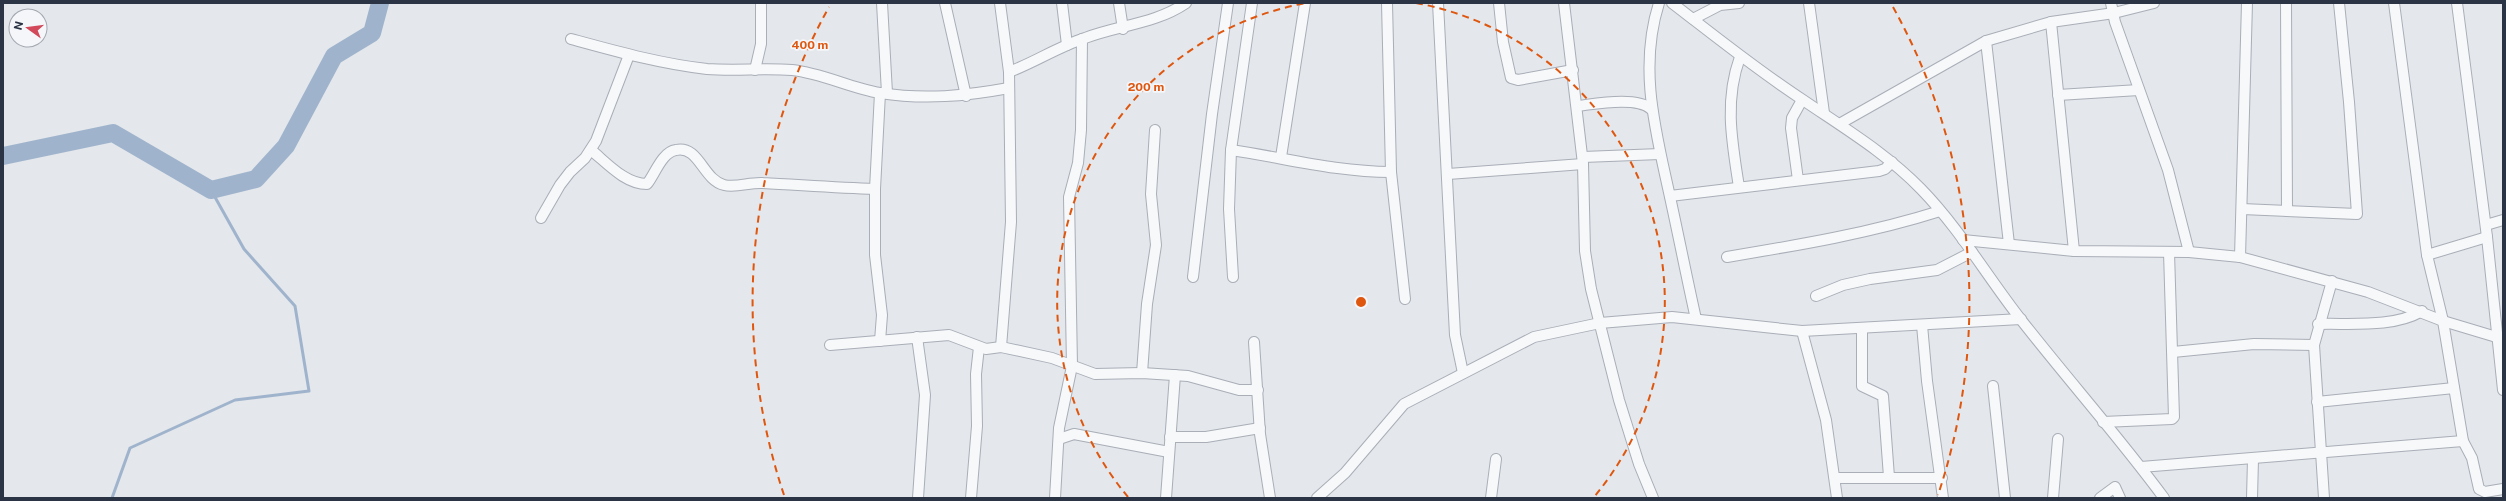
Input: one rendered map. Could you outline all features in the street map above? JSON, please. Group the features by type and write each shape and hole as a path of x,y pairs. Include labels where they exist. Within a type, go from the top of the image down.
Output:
{"street":[{"path":"755,70 761,44 761,3"},
{"path":"880,341 882,315 875,269 875,189 884,93 882,3"},
{"path":"945,3 966,96"},
{"path":"1000,3 1009,72 1011,222 1001,347"},
{"path":"1062,3 1067,45"},
{"path":"1119,3 1123,29"},
{"path":"1009,72 1030,64 1082,39 1123,29 1170,13 1186,3"},
{"path":"1193,277 1212,114 1228,3"},
{"path":"1233,277 1229,209 1231,150 1252,3"},
{"path":"1281,157 1305,3"},
{"path":"1387,3 1391,172 1405,299"},
{"path":"1438,3 1441,92 1448,174 1454,335 1463,373"},
{"path":"1499,3 1503,42 1511,78 1518,80 1573,70"},
{"path":"1564,3 1583,161 1585,251 1600,323 1619,400 1639,464 1652,498"},
{"path":"1659,3 1654,20 1651,49 1651,109 1696,319"},
{"path":"1672,3 1740,57 1802,100 1841,123 1892,162 1921,189 1963,240 2021,319 2141,467 2164,498"},
{"path":"1693,19 1715,7 1739,3"},
{"path":"1809,3 1824,113"},
{"path":"2111,3 2139,90 2168,170 2189,252"},
{"path":"1841,123 1986,41 2051,22 2114,13 2154,3"},
{"path":"2240,257 2247,3"},
{"path":"2286,3 2287,211"},
{"path":"2242,209 2355,215 2358,211 2339,3"},
{"path":"2394,3 2427,255 2443,321 2463,441 2472,458 2480,489 2485,492 2503,490"},
{"path":"2457,3 2500,338 2503,390"},
{"path":"2051,22 2074,251"},
{"path":"571,39 629,55 707,69 810,73 884,93 936,98 966,96 1009,88"},
{"path":"1054,498 1059,428 1072,366 1069,197 1078,163 1081,130 1082,39"},
{"path":"1986,41 2009,244"},
{"path":"541,218 560,185 591,150 608,116 629,55"},
{"path":"1738,187 1729,109 1732,78 1740,57"},
{"path":"2058,95 2139,90"},
{"path":"1798,180 1791,128 1792,118 1802,100"},
{"path":"1577,106 1605,103 1637,103 1646,105 1651,109"},
{"path":"1142,373 1146,304 1156,245 1151,194 1155,130"},
{"path":"591,150 627,178 639,184 647,184 667,154 684,149 691,152 714,181 724,185 762,183 875,189"},
{"path":"1231,150 1281,157 1322,168 1391,172"},
{"path":"1448,174 1660,154"},
{"path":"1670,196 1879,171 1885,169 1892,162"},
{"path":"1727,257 1790,247 1907,222 1940,211"},
{"path":"2486,226 2503,220"},
{"path":"2427,255 2487,238"},
{"path":"1963,240 2074,251 2189,252 2240,257 2332,281 2422,311 2443,321 2500,338"},
{"path":"1816,296 1842,285 1870,279 1936,270 1972,252"},
{"path":"2103,422 2172,419 2174,417 2169,252"},
{"path":"2324,498 2314,345 2318,324 2332,281"},
{"path":"2318,324 2374,322 2399,319 2422,311"},
{"path":"1317,498 1346,473 1404,404 1534,337 1600,323 1672,317 1802,331 2021,319"},
{"path":"1922,325 1927,380 1942,478 1943,498"},
{"path":"1862,328 1862,386 1880,393 1883,396 1889,477"},
{"path":"1802,331 1826,420 1836,478 1837,498"},
{"path":"830,345 917,336 949,335 986,349 1001,347 1052,358 1095,374 1142,373 1188,376 1239,390 1258,390"},
{"path":"917,336 925,395 918,498"},
{"path":"1254,342 1260,428 1270,498"},
{"path":"2173,352 2254,344 2314,345"},
{"path":"971,498 977,426 976,374 979,347"},
{"path":"1166,498 1168,452 1175,375"},
{"path":"1993,386 2005,498"},
{"path":"2317,402 2454,388"},
{"path":"1170,436 1206,436 1260,428"},
{"path":"1059,439 1074,434 1168,452"},
{"path":"2053,498 2058,439"},
{"path":"2141,467 2321,454 2463,441"},
{"path":"1491,498 1496,459"},
{"path":"2252,498 2253,459"},
{"path":"1836,478 1942,478"},
{"path":"2100,498 2115,487 2120,498"}],"waterway":[{"path":"3,156 113,133 211,190 256,179 286,146 334,56 372,33 380,3"},
{"path":"112,498 130,448 235,400 309,391 295,306 244,249 211,190"}]}
